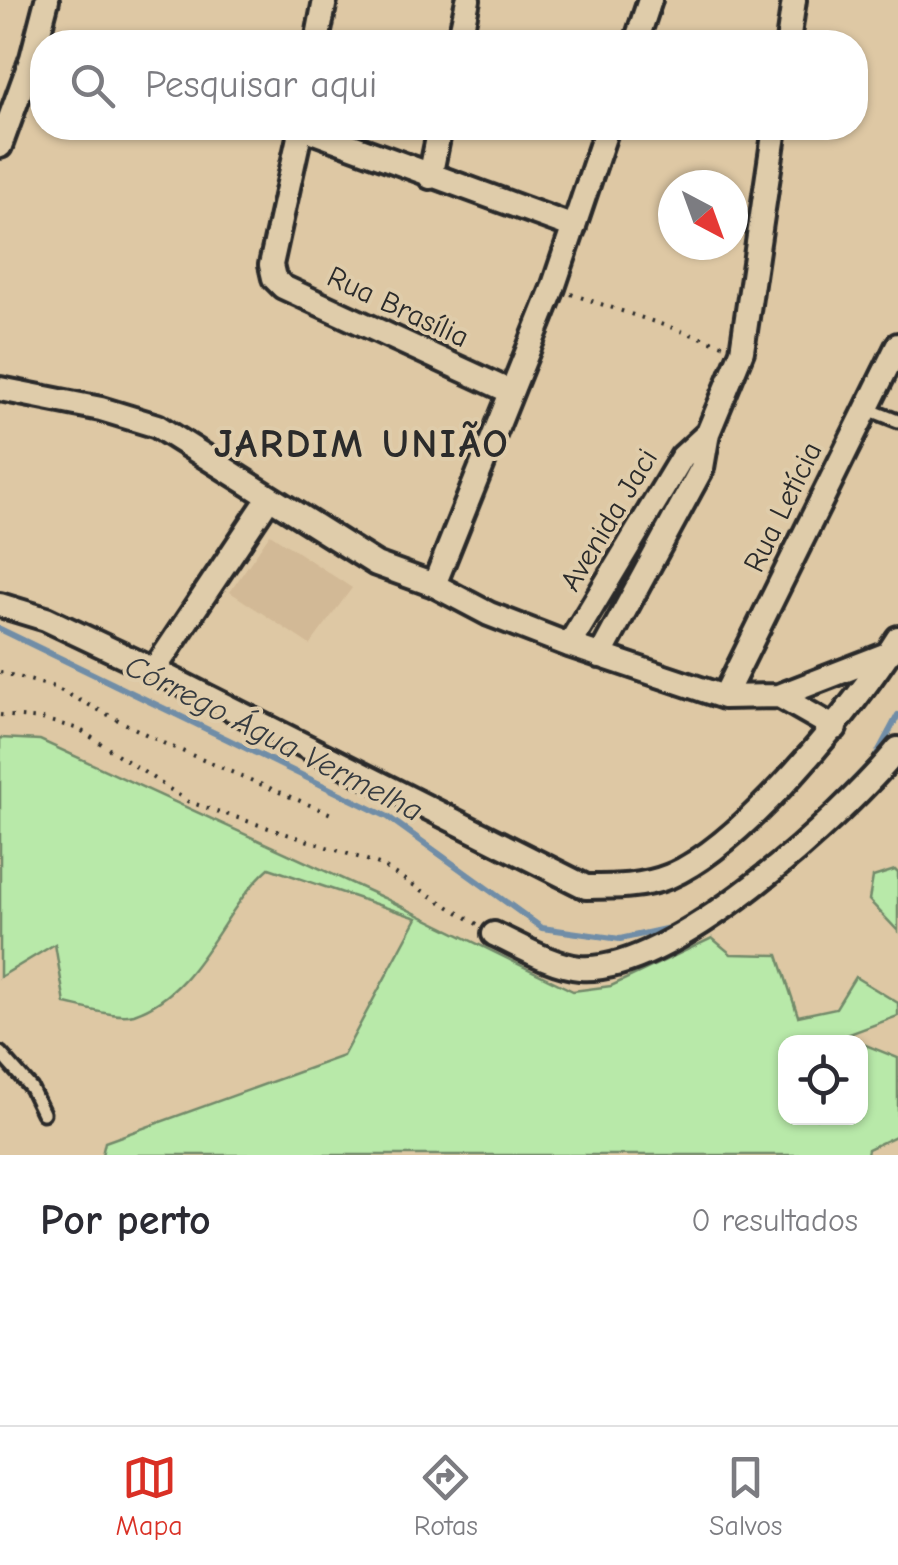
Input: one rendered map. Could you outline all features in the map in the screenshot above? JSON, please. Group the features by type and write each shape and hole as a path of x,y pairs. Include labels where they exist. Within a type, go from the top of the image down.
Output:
{"street":[{"path":"42,30 47,0"},
{"path":"319,30 325,0"},
{"path":"461,30 468,0"},
{"path":"640,30 650,0"},
{"path":"790,30 794,0"},
{"path":"0,146 30,75"},
{"name":"Rua Brasília","path":"299,140 272,265 274,278 283,287 512,392"},
{"path":"333,140 574,228"},
{"path":"430,177 438,140"},
{"path":"434,585 553,288 603,140"},
{"name":"Avenida Jaci","path":"600,656 702,468 708,433 742,351 773,140"},
{"name":"Rua Letícia","path":"724,697 898,345"},
{"path":"0,390 100,409 156,426 376,564 434,585 489,614 569,645 724,697 779,696 895,647"},
{"name":"Avenida Jaci","path":"569,645 682,457 708,433"},
{"path":"154,670 269,498"},
{"path":"0,606 46,619 154,670 586,886 630,886 670,876 717,848 835,728 895,647"},
{"path":"779,696 835,728"},
{"path":"494,934 580,968 619,963 676,938 799,850 868,786 898,749"}],"lane":[{"path":"864,408 898,421"},
{"path":"0,1054 31,1088 43,1113"}],"path":[{"path":"553,288 742,351"},
{"path":"0,672 54,687 164,743 332,814"},
{"path":"0,715 42,718 79,729 189,802 379,864 494,934"}],"shaded area":[{"path":"270,534 352,588 310,645 230,592"}],"green space":[{"path":"0,738 40,740 384,898 573,991 611,986 712,938 731,954 778,955 798,1016 836,1008 855,977 898,1003 898,1016 847,1035 778,1035 778,1125 868,1125 868,1046 898,1058 898,1135 868,1149 867,1155 102,1155 105,1142 343,1056 417,918 269,868 176,988 134,1014 109,1014 65,1004 55,944 0,977"},
{"path":"895,870 898,931 869,900 873,877"}],"waterway":[{"name":"Córrego Água Vermelha","path":"0,629 388,817 542,928 620,939 670,928"},
{"name":"Córrego Água Vermelha","path":"819,815 875,758 898,715"}],"district":[{"name":"JARDIM UNIÃO","path":"362,444"}]}
